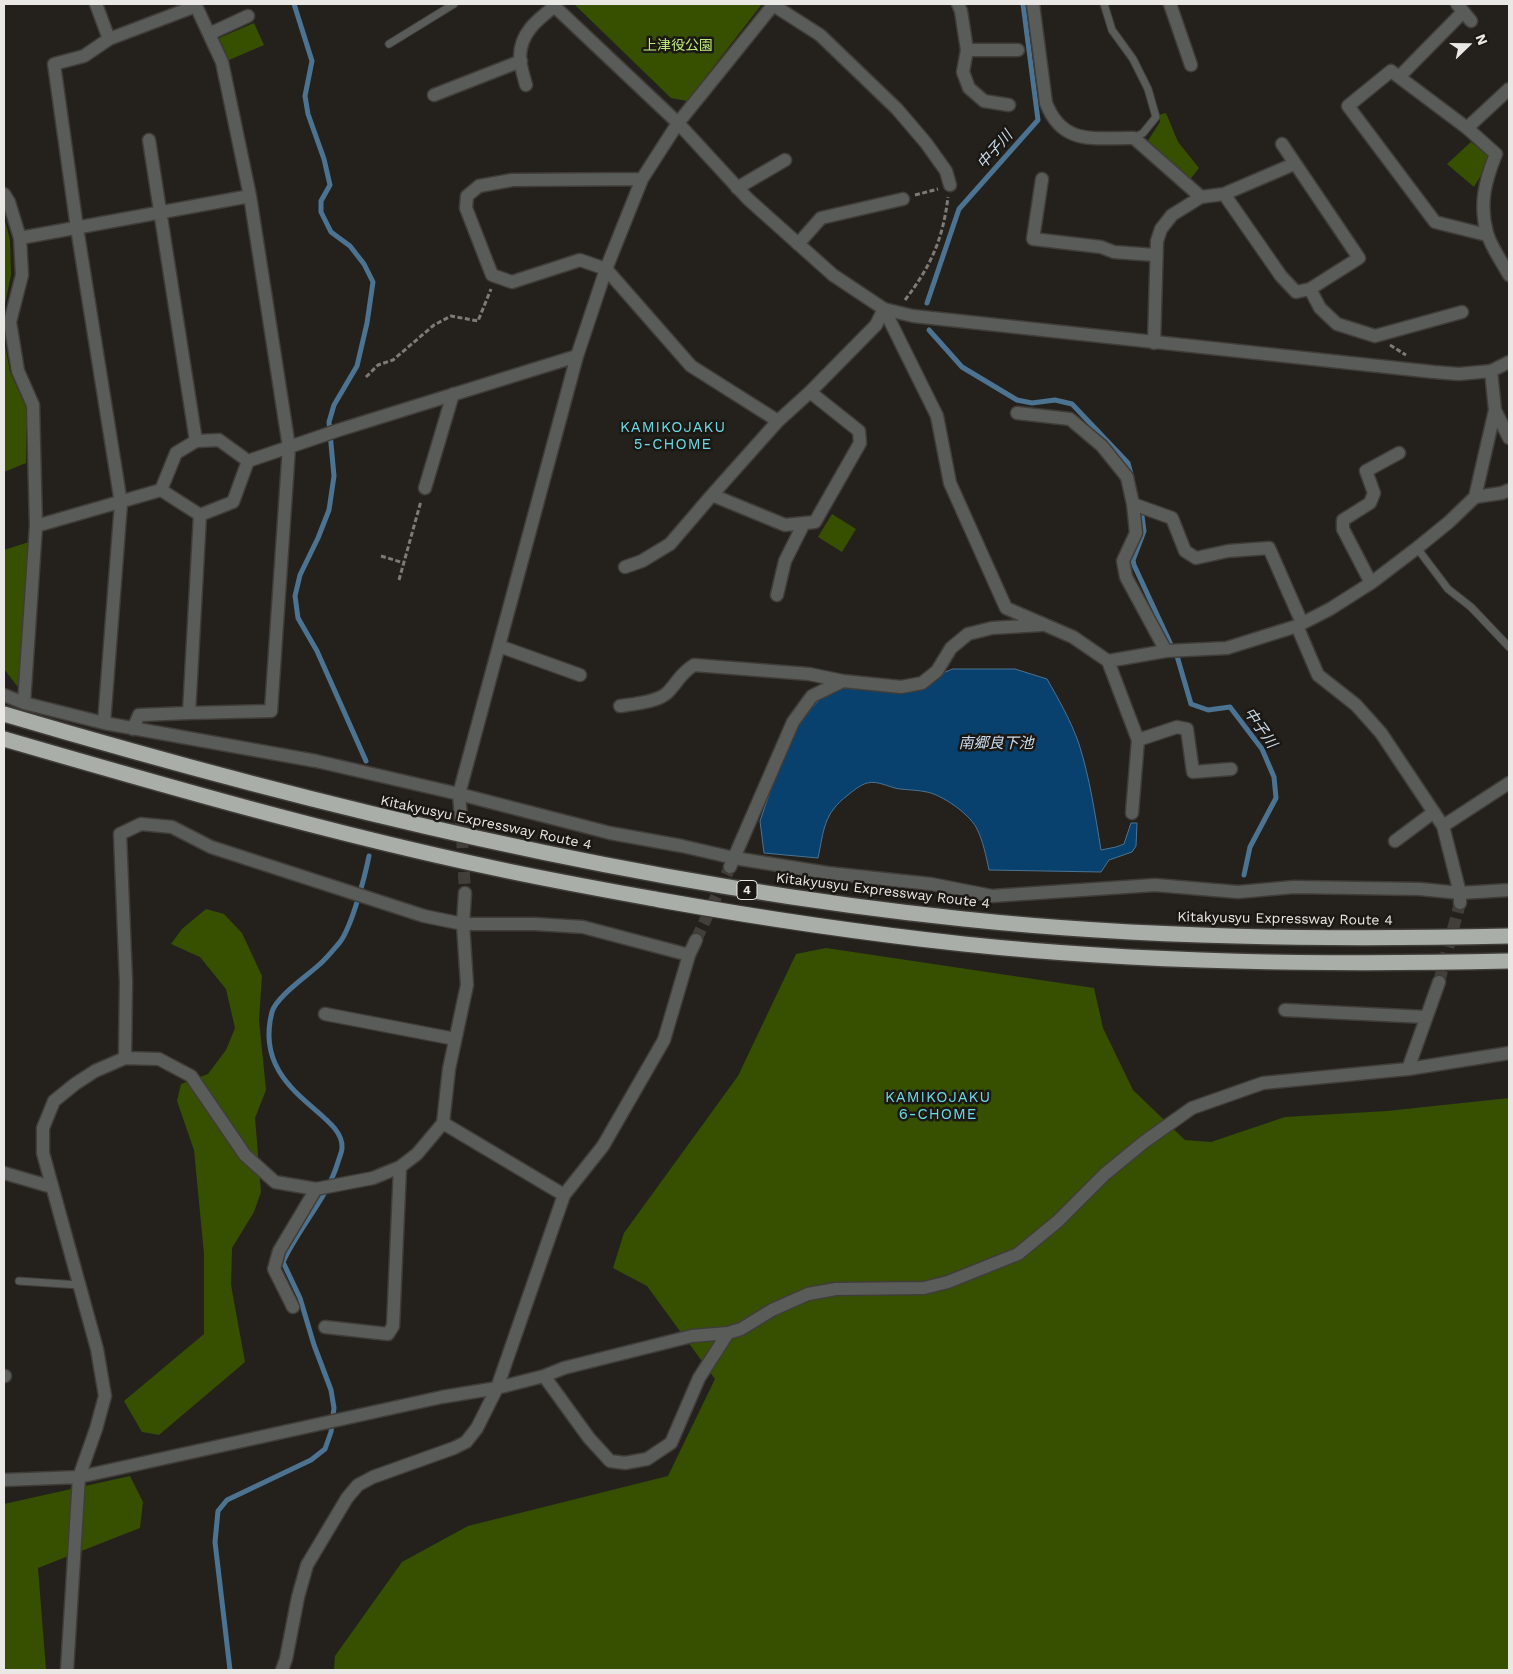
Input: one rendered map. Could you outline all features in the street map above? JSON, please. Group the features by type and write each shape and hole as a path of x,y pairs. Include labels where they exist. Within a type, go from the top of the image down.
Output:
{"highway":[{"name":"Kitakyusyu Expressway Route 4","path":"4,714 216,774 403,822 614,867 849,905 965,919 1108,931 1244,936 1428,938 1509,936"},
{"name":"4","path":"4,739 256,810 495,868 732,912 847,930 964,944 1096,956 1338,962 1424,963 1509,961"}],"street":[{"path":"96,4 109,39"},
{"path":"958,4 961,11 967,50 963,72 969,88 984,101 1010,105"},
{"path":"1033,4 1046,103 1051,116 1068,132 1084,137 1092,139 1134,138 1201,197"},
{"path":"1170,4 1191,64"},
{"path":"526,85 520,61 525,35 534,23 553,5 678,123 737,188 798,244 833,275 890,311 913,316 1434,372 1459,374 1491,372 1509,362"},
{"path":"461,818 459,794 577,356 606,269 642,179 678,123 773,5 820,35 897,109 926,143 946,172 950,185"},
{"path":"104,724 121,503 77,228 54,64 84,56 109,39 196,6 222,62 250,196 289,448 272,711 139,715 132,729"},
{"path":"1399,77 1464,12"},
{"path":"209,34 248,16"},
{"path":"967,50 1018,50"},
{"path":"434,95 520,61"},
{"path":"1487,234 1435,222 1348,106 1391,71 1467,128 1496,154 1486,177 1483,202 1487,234 1509,275"},
{"path":"1467,128 1509,89"},
{"path":"149,140 196,441"},
{"path":"1224,194 1281,276 1296,292 1310,289 1358,258 1282,144"},
{"path":"737,188 785,160"},
{"path":"1154,343 1155,256 1161,229 1172,215 1201,197 1224,194 1294,164"},
{"path":"642,179 512,180 479,186 467,196 466,208 492,275 512,282 580,260 606,269 691,366 778,421"},
{"path":"1042,179 1033,239 1101,247 1114,252 1155,256"},
{"path":"4,194 9,202 20,238 22,275 10,322 18,372 33,406 36,526 24,703"},
{"path":"20,238 161,214 250,196"},
{"path":"798,244 821,218 903,199"},
{"path":"1310,289 1320,308 1337,324 1375,336 1462,312"},
{"path":"625,567 642,561 670,544 778,421 810,392 890,311"},
{"path":"890,311 937,416 950,483 1006,608 1073,637 1108,661 1138,740 1132,813"},
{"path":"248,461 320,436 577,356"},
{"path":"1108,661 1166,651 1227,648 1300,625 1330,609 1417,548 1449,522 1475,496 1495,410 1491,372"},
{"path":"712,495 785,525 815,522 860,443 859,431 810,392"},
{"path":"424,488 453,394"},
{"path":"1495,410 1509,438"},
{"path":"1017,413 1070,419 1102,446 1127,477 1133,504 1136,533 1123,561 1126,577 1166,651"},
{"path":"162,490 176,454 196,441 219,440 248,461"},
{"path":"1371,582 1343,529 1343,520 1370,503 1374,493 1366,471 1399,453"},
{"path":"200,515 233,502 248,461"},
{"path":"36,526 162,490"},
{"path":"162,490 200,515"},
{"path":"1475,496 1502,493 1509,490"},
{"path":"1133,504 1172,518 1185,551 1196,558 1228,551 1269,548 1318,675 1356,705 1381,733 1443,826 1460,898"},
{"path":"189,713 200,515"},
{"path":"776,595 785,561 804,523"},
{"path":"620,706 648,702 668,693 682,673 694,665 809,674 843,681 901,687 922,683 937,671 951,648 968,634 992,628 1046,624"},
{"path":"499,646 580,675"},
{"path":"732,862 793,722 812,696 843,681"},
{"path":"4,695 24,703 104,724 316,761 459,794 610,833 682,846 732,862 931,884 992,896 1155,884 1238,892 1294,886 1420,889 1460,898 1509,890"},
{"path":"1138,740 1177,727 1187,729 1194,772 1232,769"},
{"path":"1443,826 1509,783"},
{"path":"1395,841 1434,812"},
{"path":"124,1058 126,982 120,834 141,824 172,827 210,848 424,916 463,924 535,924 583,927 689,955"},
{"path":"66,1670 79,1477 96,1429 105,1396 97,1349 43,1153 43,1128 54,1101 95,1071 124,1058 158,1059 191,1076 245,1155 275,1182 320,1189 374,1178 400,1167 417,1154 443,1123 449,1069 467,985 463,924 465,893"},
{"path":"282,1670 307,1565 347,1498 358,1485 373,1477 466,1442 477,1428 497,1388 564,1195 603,1146 664,1040 689,955 696,940"},
{"path":"1408,1069 1438,982"},
{"path":"1285,1010 1426,1017"},
{"path":"325,1014 455,1038"},
{"path":"4,1480 79,1477 442,1397 497,1388 544,1376 564,1368 692,1336 728,1333 741,1329 772,1310 808,1294 836,1289 924,1288 948,1282 1018,1254 1058,1221 1105,1174 1144,1142 1192,1108 1263,1083 1408,1069 1509,1053"},
{"path":"443,1123 564,1195"},
{"path":"325,1327 388,1334 392,1326 400,1167"},
{"path":"4,1173 52,1187"},
{"path":"293,1307 274,1269 280,1251 320,1189"},
{"path":"544,1376 589,1438 610,1461 625,1463 647,1459 671,1443 699,1378 728,1333"}],"lane":[{"path":"390,44 454,4"},
{"path":"1104,4 1112,30 1132,59 1148,89 1156,117 1143,133 1134,138"},
{"path":"1417,548 1448,589 1471,607 1509,647"},
{"path":"19,1281 79,1285"}],"path":[{"path":"890,311 922,279 936,251 947,210 950,185 903,199"},
{"path":"366,378 378,365 393,360 434,324 451,316 478,321 496,276"},
{"path":"399,580 424,488"},
{"path":"382,556 404,563"}],"green space":[{"name":"上津役公園","path":"574,4 762,4 687,101 671,98"},
{"path":"254,23 264,45 229,60 219,38"},
{"path":"1166,113 1178,142 1199,168 1188,182 1147,142 1160,122 1159,115"},
{"path":"1471,142 1489,156 1483,172 1474,187 1447,164"},
{"path":"4,217 10,240 11,275 4,309"},
{"path":"4,340 10,372 26,407 26,463 4,472"},
{"path":"832,514 856,529 842,552 818,537"},
{"path":"29,542 18,687 4,669 4,550"},
{"path":"206,909 224,914 242,933 262,976 259,1020 266,1090 255,1118 261,1192 254,1212 232,1248 231,1285 245,1362 159,1435 142,1432 124,1401 204,1334 204,1254 194,1150 177,1101 181,1084 208,1074 226,1050 235,1028 226,989 200,957 171,944 182,929"},
{"path":"826,948 1094,988 1103,1028 1133,1090 1185,1140 1211,1142 1285,1117 1387,1111 1509,1098 1509,1670 334,1670 335,1656 402,1562 468,1526 668,1476 715,1379 647,1286 613,1268 624,1233 738,1076 796,954"},
{"path":"130,1476 143,1502 140,1528 38,1568 46,1670 4,1670 4,1504"}],"water":[{"name":"南郷良下池","path":"953,669 1015,669 1047,679 1069,719 1079,744 1089,783 1101,850 1124,844 1131,823 1137,823 1136,846 1132,852 1109,860 1101,872 989,870 976,827 954,805 927,792 900,789 871,782 857,788 840,802 829,816 818,858 764,853 760,821 777,771 801,720 819,700 839,688 911,692 930,684 943,673"}],"waterway":[{"path":"294,4 312,61 305,96 308,114 324,159 330,185 321,201 321,212 331,232 350,246 364,264 373,282 367,323 357,366 334,405 329,422 334,476 329,510 300,575 295,596 298,618 317,651 366,761"},
{"name":"中子川","path":"927,303 959,209 1038,120 1023,4"},
{"name":"中子川","path":"929,330 962,367 1017,400 1032,403 1055,400 1072,404 1128,463 1132,478"},
{"name":"中子川","path":"1142,516 1144,531 1133,560 1134,565 1172,647"},
{"name":"中子川","path":"1177,656 1191,704 1208,710 1230,707 1262,749 1274,777 1276,798 1250,847 1244,875"},
{"path":"230,1670 215,1542 218,1511 227,1500 311,1460 325,1449 331,1432 334,1408 331,1390 314,1345 300,1298 283,1262 327,1188 342,1148 339,1135 286,1081 274,1062 269,1040 272,1012 286,993 323,962 345,935 361,888 369,856"}],"tunnel":[{"path":"461,818 465,893"},
{"path":"696,940 730,867"},
{"path":"1439,982 1460,903"}],"district":[{"name":"KAMIKOJAKU 5-CHOME","path":"673,436"},
{"name":"KAMIKOJAKU 6-CHOME","path":"938,1106"}]}
